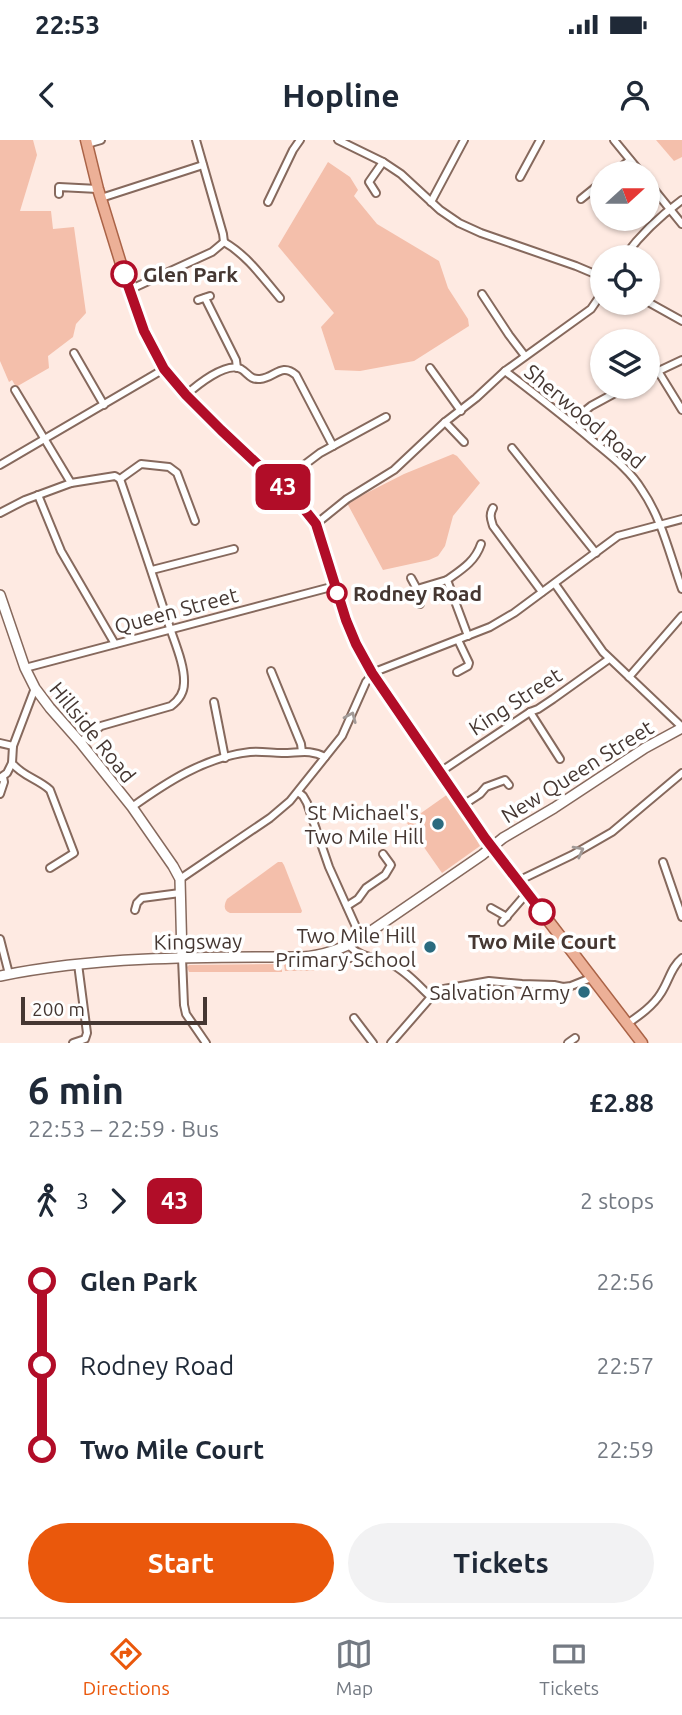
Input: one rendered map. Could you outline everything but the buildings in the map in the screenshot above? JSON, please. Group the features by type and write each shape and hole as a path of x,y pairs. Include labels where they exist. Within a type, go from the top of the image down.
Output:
{"main road":[{"path":"86,142 129,290 144,331 164,369 186,395 300,504 316,524 356,644 372,674 492,847 642,1043"}],"street":[{"path":"86,142 101,140"},
{"path":"196,140 224,242"},
{"path":"268,202 300,140"},
{"path":"338,140 401,174 450,217 471,229 590,271"},
{"path":"431,202 464,140"},
{"path":"520,177 540,140"},
{"path":"614,140 630,160"},
{"path":"376,193 369,183 383,162"},
{"path":"59,194 59,187 99,193 203,165"},
{"path":"581,199 590,192"},
{"path":"660,197 682,224"},
{"path":"633,245 682,200"},
{"path":"129,290 212,252 224,242"},
{"path":"224,242 254,267 280,298"},
{"path":"482,294 525,356"},
{"path":"204,298 236,360 237,368"},
{"path":"660,309 682,321"},
{"path":"316,524 347,499 394,470 505,371 590,310"},
{"path":"74,353 104,405"},
{"path":"660,370 682,360"},
{"path":"186,395 201,382 229,368 237,368 256,379 285,369 293,372 333,446"},
{"path":"430,368 461,411"},
{"path":"0,465 164,369"},
{"name":"Sherwood Road","path":"505,371 571,422 630,474 642,489 660,526 682,589"},
{"path":"660,374 682,410"},
{"path":"15,390 71,483"},
{"path":"571,422 605,399"},
{"path":"279,484 320,453 386,417"},
{"path":"445,422 464,442"},
{"path":"512,449 533,470 596,554"},
{"path":"120,479 141,464 169,467 177,473 195,521"},
{"path":"0,513 71,483 115,476 120,479 152,570 183,671 182,692 171,706 101,726 80,742"},
{"path":"38,495 61,551 115,644"},
{"path":"493,508 490,519 493,526 514,548 542,592"},
{"path":"206,1043 186,1014 184,1005 180,879 270,818 290,801 342,736 372,674 490,627 555,584 618,536 682,519"},
{"path":"417,589 447,580 472,561 481,544"},
{"path":"152,570 234,549"},
{"path":"411,578 420,604"},
{"path":"447,580 468,636"},
{"path":"555,584 609,659 682,727"},
{"name":"Queen Street","path":"25,668 335,586"},
{"name":"Hillside Road","path":"0,595 25,668 35,688 132,807 180,879"},
{"path":"629,677 682,616"},
{"path":"457,672 469,663 458,640"},
{"name":"King Street","path":"440,772 553,699 609,659"},
{"path":"271,671 302,752"},
{"path":"0,794 4,782 1,778 12,763 13,746 35,688"},
{"path":"214,702 225,758"},
{"path":"530,712 560,758"},
{"name":"New Queen Street","path":"492,847 609,770 682,727"},
{"path":"0,743 13,746"},
{"path":"132,807 162,785 225,758 252,752 316,752 325,757"},
{"path":"12,763 19,771 50,790 74,853 50,868"},
{"path":"517,881 572,855 612,832 682,773"},
{"path":"463,805 486,787 505,780 509,785"},
{"path":"298,792 307,803 329,867 361,938"},
{"name":"Kingsway","path":"5,975 78,964 181,958 317,957 361,938 492,847"},
{"path":"346,906 385,875 391,865 383,854"},
{"path":"663,862 682,917"},
{"path":"135,911 142,898 180,893"},
{"path":"491,908 505,920 527,893"},
{"path":"0,939 5,975"},
{"path":"349,945 356,953 397,967 432,997"},
{"path":"327,954 348,958 370,957"},
{"path":"627,1024 656,1001 673,968 682,958"},
{"path":"73,1043 85,1039 87,1033 78,964"},
{"path":"392,1043 432,997 444,989 489,981 563,987 592,978"},
{"path":"354,1018 373,1043"},
{"path":"568,1043 575,1038"}],"shaded area":[{"path":"0,140 33,140 37,155 20,211 51,211 53,229 74,227 86,313 76,324 73,337 48,356 49,368 16,387 12,380 9,382 0,361"},
{"path":"656,140 682,140 682,157 674,161"},
{"path":"328,162 350,177 358,190 354,196 377,224 439,261 448,288 468,319 469,326 414,361 360,371 335,370 321,327 334,313 278,246"},
{"path":"453,454 480,483 453,516 445,546 438,556 429,560 383,570 347,503 404,474"},
{"path":"448,794 473,830 480,846 442,873 407,823"},
{"path":"278,862 284,865 301,913 230,913 225,909 227,899"},
{"path":"282,964 282,972 189,972 187,967 189,965"},
{"path":"286,964 338,964 311,971 285,971"}],"bus line":[{"name":"43","path":"124,274 135,311 164,369 186,395 300,504 316,524 346,620 372,673 485,838 542,912"}],"place":[{"name":"Glen Park","path":"124,274"},
{"name":"Rodney Road","path":"337,593"},
{"name":"St Michael's, Two Mile Hill","path":"438,824"},
{"name":"Two Mile Court","path":"542,912"},
{"name":"Two Mile Hill Primary School","path":"430,947"},
{"name":"Salvation Army","path":"584,992"}]}
